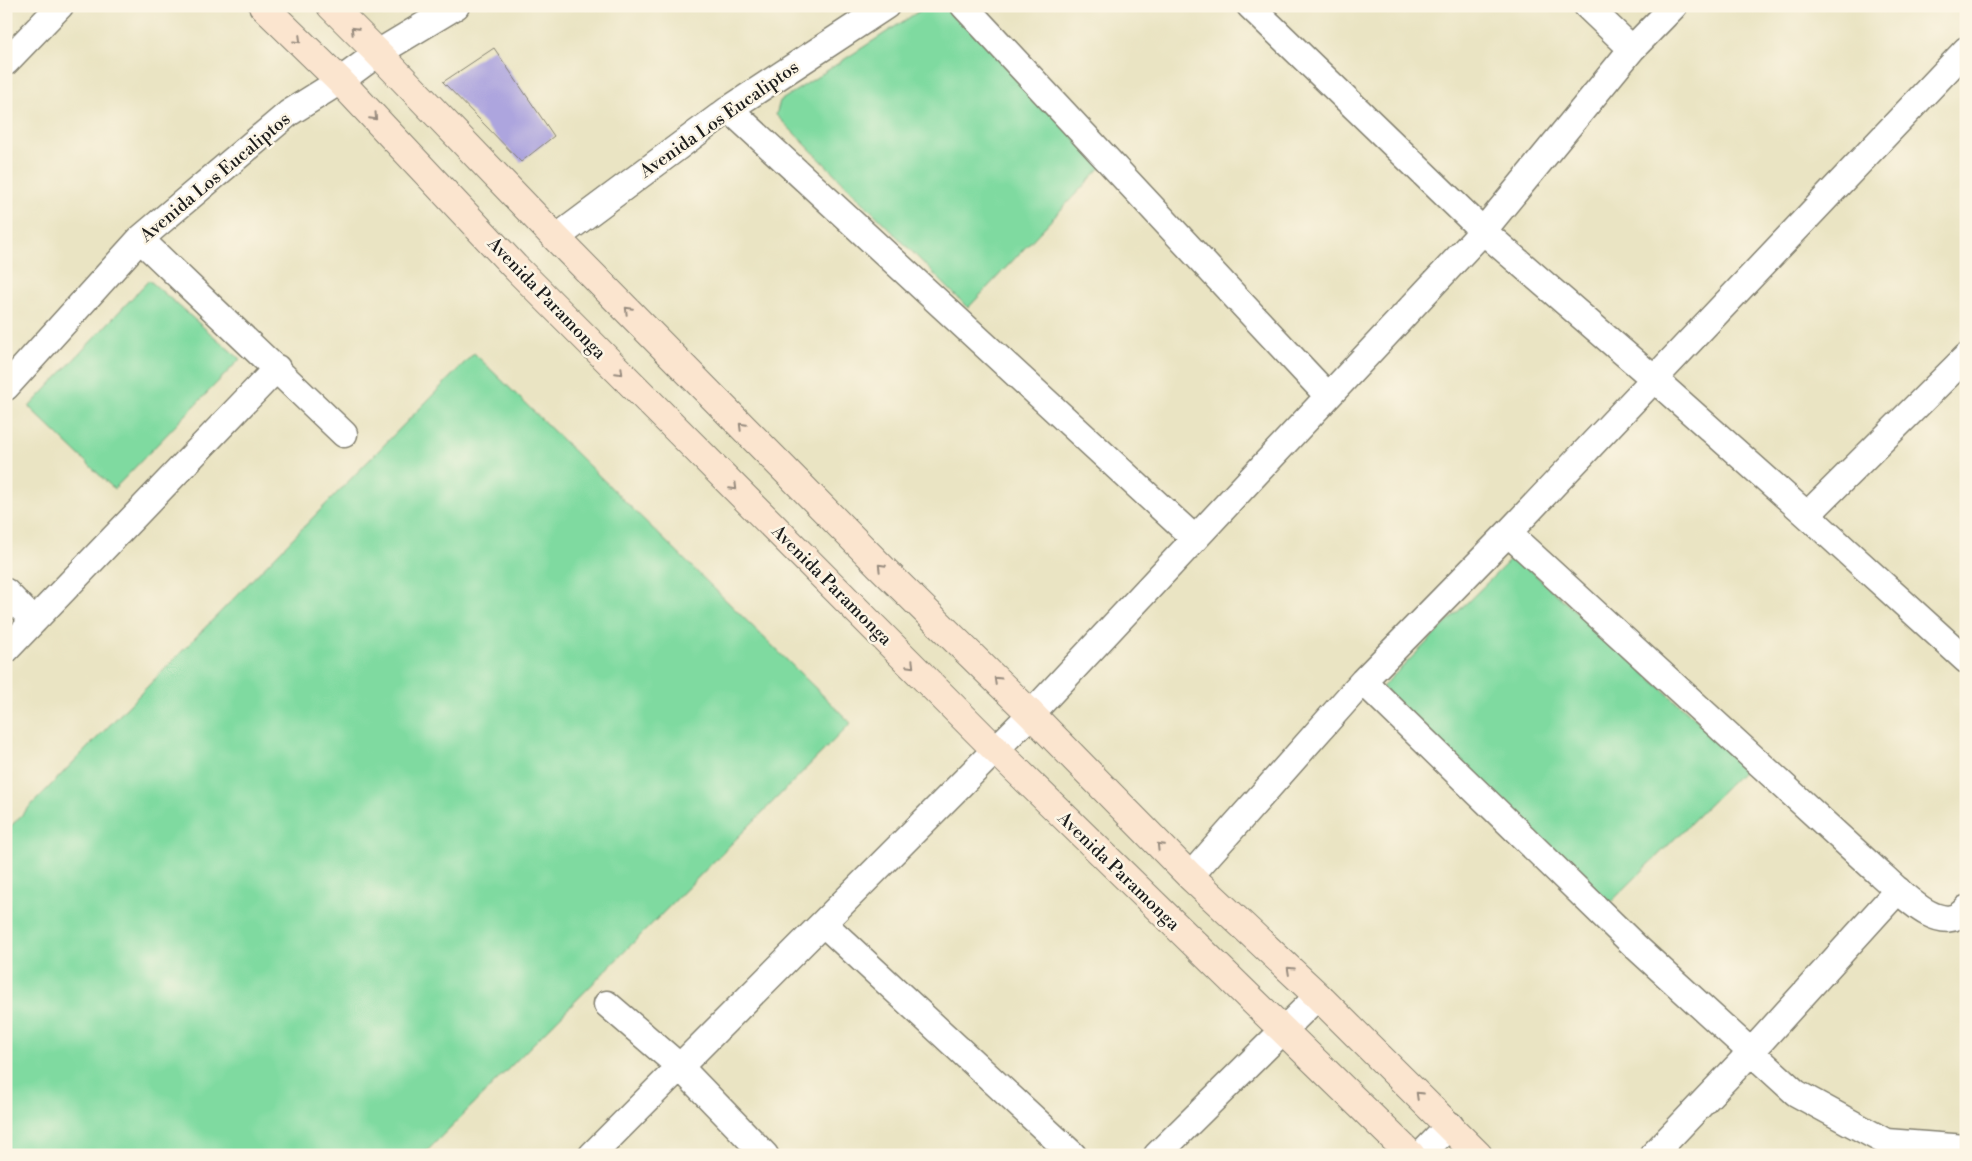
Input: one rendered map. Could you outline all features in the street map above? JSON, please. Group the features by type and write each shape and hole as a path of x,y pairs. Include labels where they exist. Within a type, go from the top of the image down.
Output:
{"street":[{"path":"6,62 60,6"},
{"name":"Avenida Paramonga","path":"262,6 340,81 515,267 996,750 1411,1155"},
{"path":"331,6 556,238 883,569 1031,714 1190,876 1318,996 1450,1125 1478,1155"},
{"name":"Avenida Los Eucaliptos","path":"6,387 140,239 289,113 340,81 378,53 456,6"},
{"name":"Avenida Los Eucaliptos","path":"556,238 729,109 886,6"},
{"path":"964,6 1328,396"},
{"path":"1250,6 1483,231 1653,378 1966,660"},
{"path":"1587,6 1632,49"},
{"path":"592,1155 1031,714 1483,231 1632,49 1674,6"},
{"path":"1190,876 1362,681 1508,533 1966,50"},
{"path":"729,109 1195,539"},
{"path":"140,239 344,434"},
{"path":"1807,515 1964,362"},
{"path":"6,650 277,368"},
{"path":"1508,533 1898,890 1926,913 1942,920 1960,916 1966,909"},
{"path":"6,592 34,621"},
{"path":"1362,681 1635,946 1796,1093 1886,1142 1966,1148"},
{"path":"1653,1155 1751,1052 1898,890"},
{"path":"824,924 1073,1155"},
{"path":"1157,1155 1318,996"},
{"path":"607,1004 679,1066 765,1155"},
{"path":"1421,1155 1450,1125"}],"green space":[{"path":"927,6 950,6 1106,162 968,308 776,115 780,101"},
{"path":"149,280 240,359 114,489 29,407"},
{"path":"474,353 851,723 423,1155 6,1155 6,831"},
{"path":"1514,556 1748,766 1610,903 1382,687"}],"building":[{"path":"494,48 554,136 521,162 443,82"}]}
